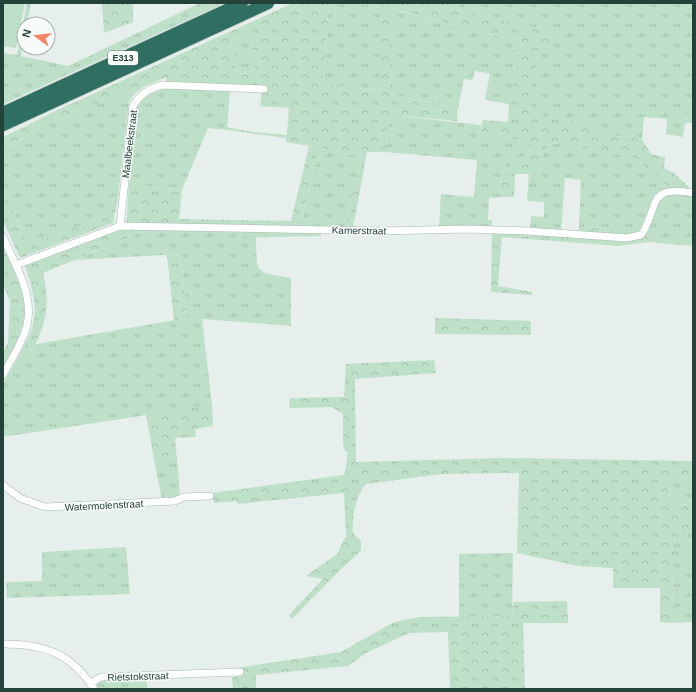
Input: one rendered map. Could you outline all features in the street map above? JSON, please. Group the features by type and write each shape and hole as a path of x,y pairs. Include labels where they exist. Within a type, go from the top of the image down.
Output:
{"highway":[{"name":"E313","path":"3,113 242,3"},
{"name":"E313","path":"3,125 268,3"}],"street":[{"name":"Maalbeekstraat","path":"120,226 133,106 139,96 156,86 163,85 264,89"},
{"name":"Kamerstraat","path":"16,265 120,226 380,231 467,229 527,231 627,238 641,235 645,230 652,207 662,194 672,191 693,193"},
{"path":"3,238 16,265 28,296 29,313 22,339 3,375"},
{"name":"Watermolenstraat","path":"3,485 27,502 45,508 175,501 184,497 210,496"},
{"name":"Rietstokstraat","path":"3,644 36,646 51,650 66,658 92,686 101,677 240,672"}],"green space":[{"path":"3,3 25,3 22,16 16,16 16,48 3,46"},
{"path":"27,3 31,3 29,16 24,16"},
{"path":"102,3 133,3 133,22 104,33"},
{"path":"200,3 219,3 220,5 3,104 3,53 68,66"},
{"path":"293,3 329,3 323,84 379,91 382,8 352,3 459,3 458,10 551,33 548,47 539,46 531,114 601,126 601,134 642,139 651,154 665,157 664,168 674,173 689,187 687,190 668,188 658,176 631,156 552,143 548,146 544,153 539,174 515,174 514,197 502,197 501,177 503,173 506,169 529,152 532,148 531,145 522,141 479,134 483,120 508,122 509,104 522,42 392,9 390,94 458,108 457,121 390,115 385,152 367,152 353,228 345,228 362,157 318,148 302,221 309,222 309,226 321,228 321,236 236,238 236,232 160,230 139,233 43,273 47,298 44,320 37,341 25,363 18,357 30,333 35,313 32,292 25,266 126,228 129,184 182,190 179,219 291,221 309,146 286,142 286,138 227,130 227,127 253,132 287,135 289,108 260,106 262,92 167,89 166,78 140,89 129,102 127,92 58,121 53,112","holes":["252,33 254,73 237,74 231,43"]},
{"path":"329,3 352,3 382,8 380,91 323,84"},
{"path":"459,3 693,3 693,97 689,97 683,137 666,134 667,119 644,117 642,139 600,134 601,126 530,114 539,45 458,10"},
{"path":"391,9 522,42 509,104 485,100 490,74 475,71 472,80 464,79 458,108 390,94"},
{"path":"252,33 254,73 237,74 231,43"},
{"path":"167,89 230,89 227,130 208,128 182,190 129,184 137,106 142,99 149,94"},
{"path":"127,92 129,102 118,199 114,198 109,215 27,246 3,188 3,149 35,131 32,123 53,112 58,121"},
{"path":"689,97 693,97 693,123 685,123"},
{"path":"390,115 481,125 479,134 522,141 531,144 532,148 529,152 506,169 503,173 501,177 502,197 489,198 488,220 492,221 492,226 439,227 441,194 474,197 477,160 385,152"},
{"path":"32,123 35,131 3,149 3,137"},
{"path":"552,143 631,156 658,176 668,188 659,193 642,232 635,234 603,228 579,227 581,180 565,178 561,231 530,229 531,216 544,217 544,202 527,201 529,174 539,174 544,153 548,146"},
{"path":"318,148 362,157 345,228 309,226 302,221"},
{"path":"3,188 27,245 109,215 114,198 118,199 113,223 20,258 3,221"},
{"path":"671,193 693,196 693,246 648,242 647,234 656,205 659,200"},
{"path":"492,226 578,232 579,227 603,228 647,234 648,242 619,246 502,237 498,286 532,292 532,295 491,292"},
{"path":"160,230 236,232 236,238 256,236 257,264 260,269 263,272 291,278 291,326 202,319 212,405 3,437 3,384 18,357 25,362 36,344 187,318 180,254 75,260 139,233"},
{"path":"3,247 19,283 25,308 24,320 20,333 3,369 3,352 8,342 10,301 3,285"},
{"path":"180,254 187,318 174,321 167,255"},
{"path":"435,318 531,321 531,335 435,334"},
{"path":"434,360 436,373 355,379 356,462 500,458 693,461 693,479 669,478 670,504 693,505 693,529 686,529 687,537 673,537 673,549 693,549 693,559 672,559 673,623 660,622 660,588 613,588 613,568 578,566 517,553 519,473 441,474 366,484 359,495 353,520 353,533 361,541 361,551 342,568 292,619 289,615 323,579 306,576 337,554 346,536 344,493 238,504 237,501 214,503 212,493 343,475 345,472 348,453 345,451 343,445 343,414 332,407 289,408 290,398 344,397 346,364"},
{"path":"212,405 213,426 195,429 196,437 175,438 177,458 154,460 146,414"},
{"path":"177,458 180,496 172,499 162,499 154,460"},
{"path":"669,478 693,479 693,505 670,504"},
{"path":"686,529 693,529 693,549 673,549 673,537 687,536"},
{"path":"126,547 130,594 7,598 6,582 42,581 42,552"},
{"path":"513,553 512,616 459,617 459,554"},
{"path":"672,559 693,559 693,622 673,623"},
{"path":"567,601 568,623 523,623 525,689 450,689 448,632 409,633 366,653 348,666 256,675 256,689 233,689 232,677 237,676 236,668 341,652 394,622 419,617 512,616 513,602"},
{"path":"103,679 146,679 147,689 98,689 97,685"}]}
